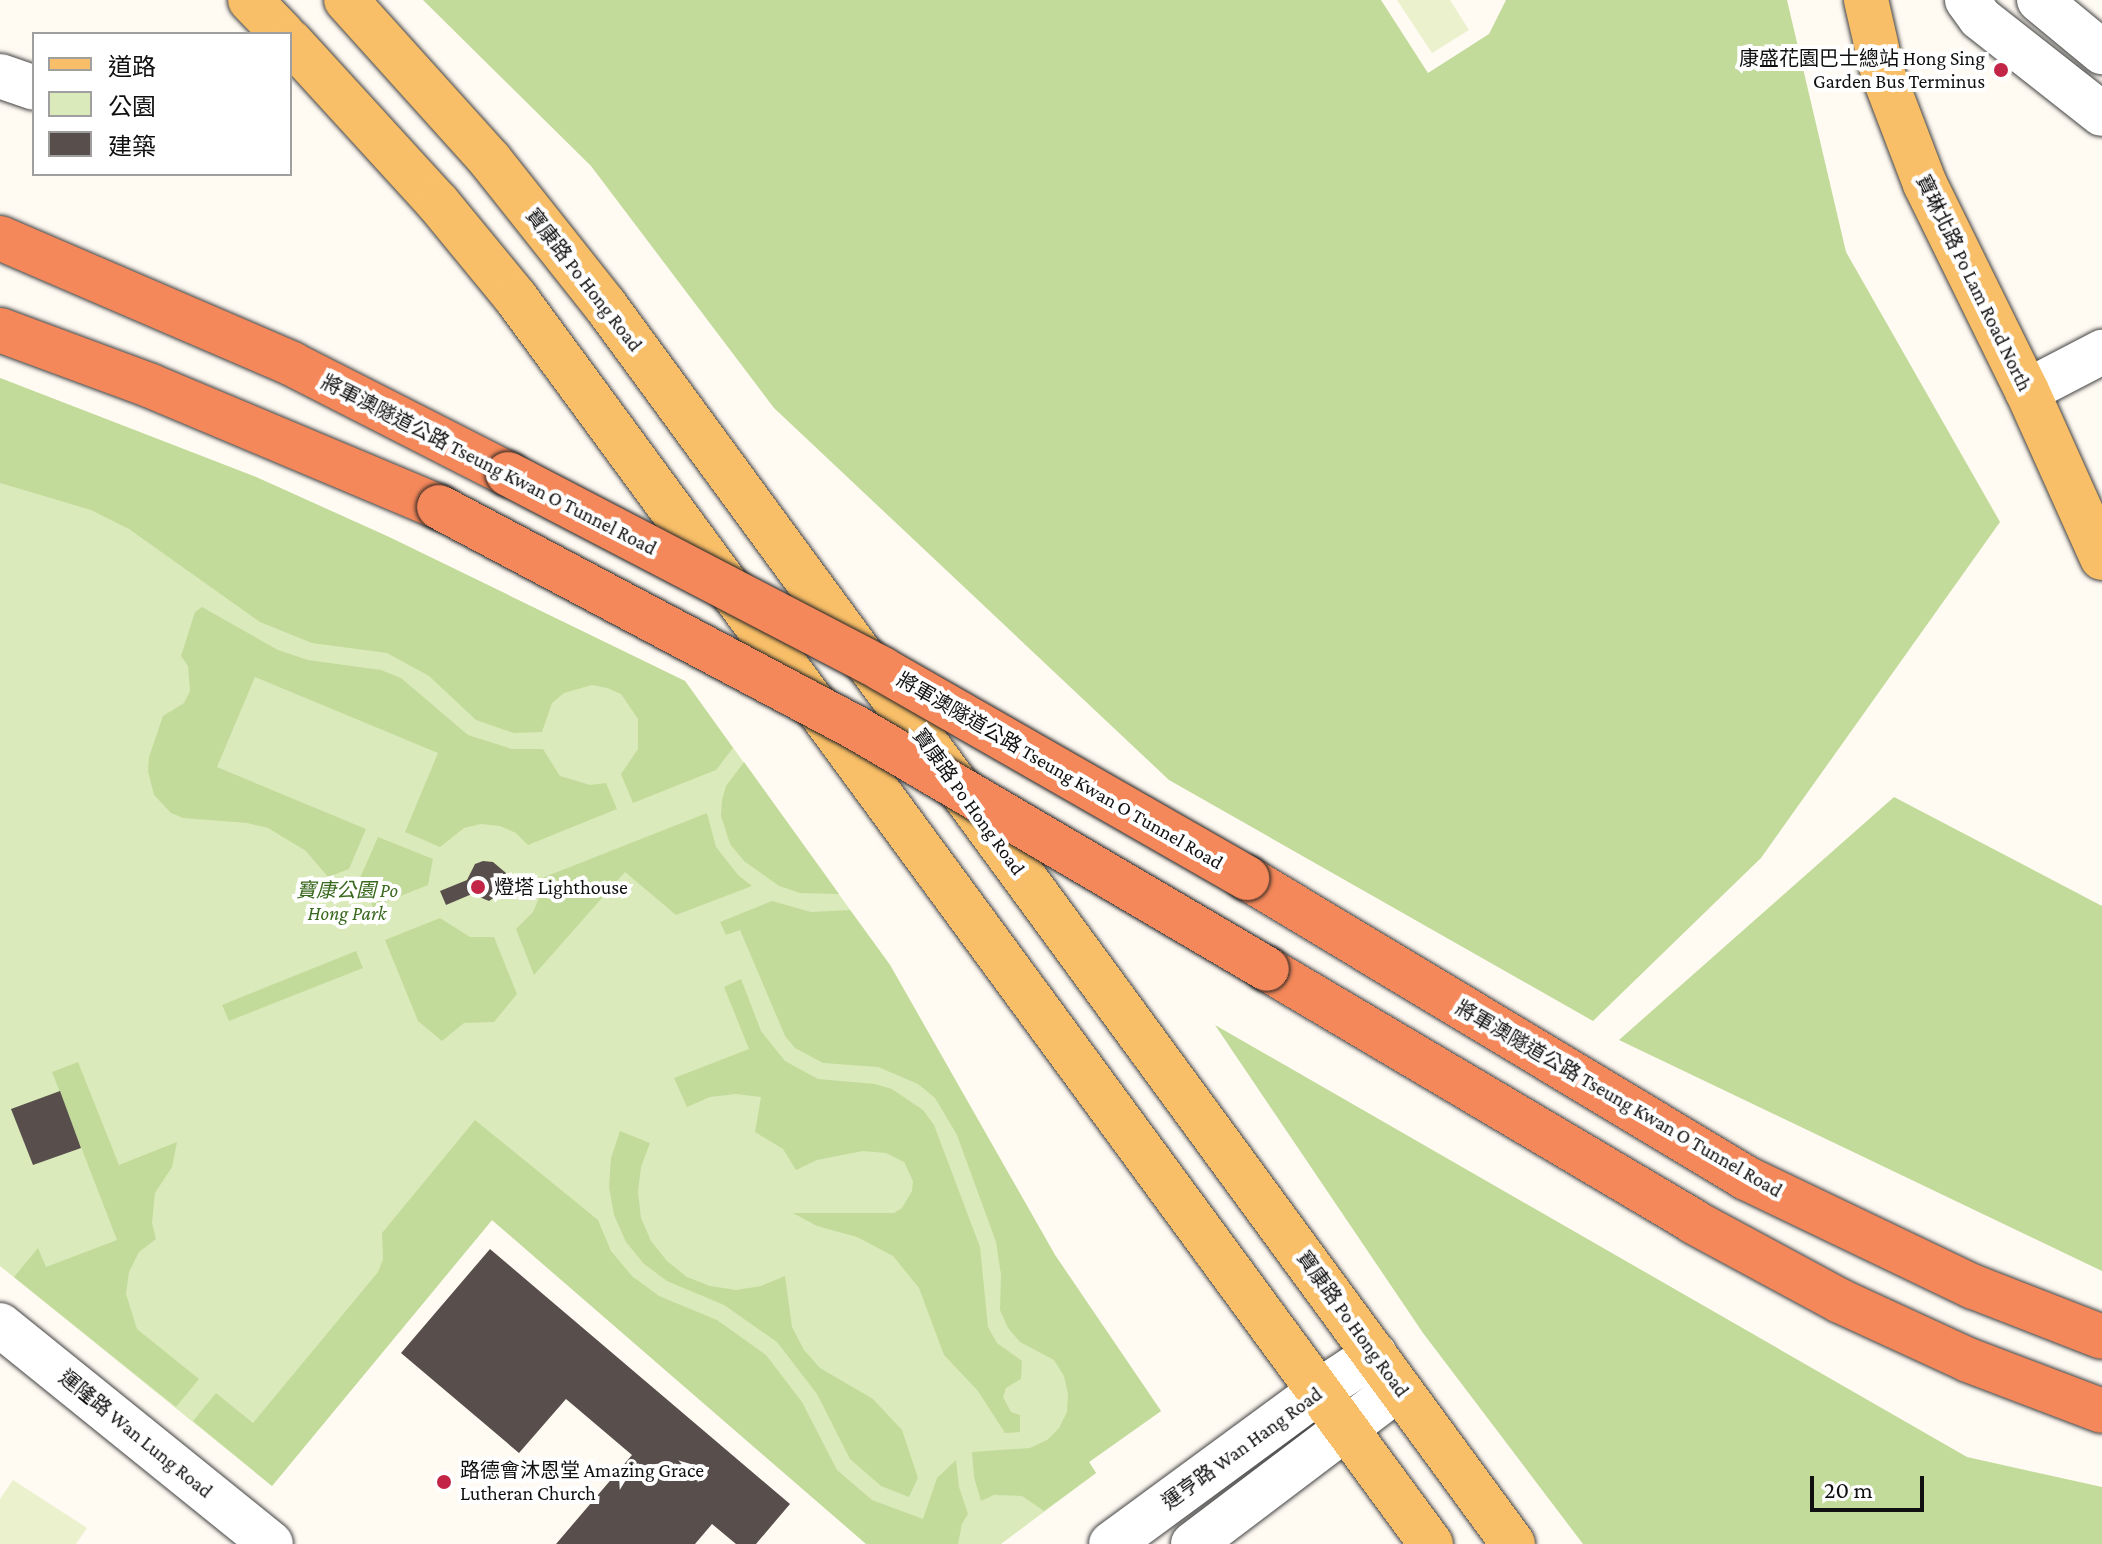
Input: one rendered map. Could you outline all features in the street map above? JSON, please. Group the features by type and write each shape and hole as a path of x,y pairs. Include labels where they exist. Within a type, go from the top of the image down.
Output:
{"highway":[{"name":"將軍澳隧道公路 Tseung Kwan O Tunnel Road","path":"0,238 292,364 882,669 1247,878 1746,1178 1974,1287 2102,1337"},
{"path":"0,330 151,386 439,507 858,729 1694,1222 1840,1301 1968,1360 2102,1411"}],"main road":[{"path":"250,0 281,32"},
{"name":"寶康路 Po Hong Road","path":"346,0 490,160 605,305 1513,1544"},
{"name":"寶琳北路 Po Lam Road North","path":"1866,0 1883,74 1925,184 2027,391 2102,558"},
{"path":"292,43 438,203 516,298 1431,1544"}],"street":[{"path":"1967,0 1980,18 2102,114"},
{"path":"2039,0 2102,52"},
{"path":"0,76 32,87"},
{"path":"2027,391 2102,352"},
{"name":"運隆路 Wan Lung Road","path":"0,1325 271,1544"},
{"name":"運亨路 Wan Hang Road","path":"1111,1544 1319,1391 1387,1371"},
{"path":"1193,1544 1347,1429 1387,1371"}],"green space":[{"path":"423,0 1381,0 1428,73 1489,34 1506,0 1787,0 1846,252 2000,522 1761,858 1593,1021 1169,780 774,408 591,166"},
{"path":"1397,0 1450,0 1469,30 1432,53"},
{"name":"寶康公園 Po Hong Park","path":"0,378 256,477 389,537 685,681 890,965 1055,1255 1161,1411 1089,1462 1096,1473 1001,1544 867,1544 492,1220 272,1486 0,1266"},
{"path":"0,378 256,477 389,537 685,681 733,748 716,770 633,803 621,774 638,749 638,719 621,694 592,685 564,693 552,703 542,732 514,733 476,720 429,676 387,653 312,643 260,622 129,529 91,510 0,483"},
{"path":"202,607 278,650 308,660 381,670 401,678 468,735 512,749 543,749 560,776 590,785 606,783 617,809 528,845 516,833 500,826 481,824 464,828 440,847 405,832 438,753 255,677 217,767 366,829 349,869 328,877 306,851 268,828 247,823 183,818 171,813 154,795 148,771 149,757 163,716 184,703 190,691 188,666 181,656 195,612"},
{"path":"744,762 839,894 800,893 779,886 744,861 730,844 721,816 722,800 726,786"},
{"path":"1894,797 2102,906 2102,1271 1619,1040"},
{"path":"707,813 716,847 738,875 752,886 676,915 625,872 534,975 516,929 533,912 540,896 542,878"},
{"path":"378,837 433,859 428,885 373,907 360,878"},
{"path":"772,901 811,912 850,910 890,965 1055,1255 1161,1411 1089,1462 1096,1473 1044,1511 1022,1496 994,1495 981,1501 974,1477 972,1452 1030,1448 1047,1440 1059,1428 1067,1412 1068,1394 1064,1376 1054,1360 1020,1342 1008,1328 1000,1310 1001,1275 996,1242 957,1135 935,1098 918,1084 878,1067 823,1063 795,1048 785,1036 740,930 726,935 720,922"},
{"path":"440,918 470,937 494,937 517,994 494,1022 464,1023 442,1041 418,1021 385,940"},
{"path":"356,951 363,968 229,1021 222,1005"},
{"path":"741,979 761,1031 785,1061 818,1079 875,1084 892,1089 923,1110 934,1125 980,1247 988,1327 997,1343 1022,1361 1021,1379 1006,1388 1003,1397 1011,1412 1020,1415 1020,1432 1005,1433 978,1391 944,1355 919,1288 893,1256 857,1237 817,1226 793,1213 894,1213 902,1208 912,1191 913,1181 904,1162 886,1153 863,1151 817,1160 796,1170 783,1149 755,1132 761,1097 736,1094 710,1097 687,1107 674,1078 749,1049 724,987"},
{"path":"1215,1025 1967,1457 2102,1487 2102,1544 1583,1544 1423,1333"},
{"path":"78,1062 119,1165 177,1142 172,1167 155,1193 152,1223 156,1239 139,1252 129,1272 126,1294 137,1329 199,1379 176,1407 14,1277 38,1248 46,1267 117,1240 52,1072"},
{"path":"475,1120 598,1220 611,1251 632,1276 659,1296 717,1320 766,1355 802,1402 837,1470 872,1500 923,1519 937,1478 956,1460 959,1487 968,1514 962,1524 958,1544 866,1544 492,1220 272,1486 193,1421 216,1393 253,1423 378,1272 383,1259 382,1233"},
{"path":"620,1131 650,1143 641,1167 638,1192 641,1218 651,1241 667,1261 687,1277 710,1286 736,1290 761,1286 785,1276 792,1327 804,1350 820,1368 873,1399 902,1430 918,1478 909,1497 881,1486 850,1459 817,1394 777,1342 724,1305 667,1281 644,1264 626,1242 614,1215 609,1187 611,1158"},
{"path":"13,1480 87,1528 76,1544 0,1544 0,1499"}],"building":[{"name":"燈塔 Lighthouse","path":"493,862 506,873 504,891 489,901 472,894 446,905 440,891 467,880 475,864"},
{"path":"60,1091 81,1148 33,1165 11,1109"},
{"path":"490,1249 790,1504 756,1544 736,1544 712,1524 695,1544 556,1544 632,1455 566,1399 519,1453 401,1353"}],"place":[{"name":"康盛花園巴士總站 Hong Sing Garden Bus Terminus","path":"2001,70"},
{"name":"燈塔 Lighthouse","path":"478,887"},
{"name":"路德會沐恩堂 Amazing Grace Lutheran Church","path":"444,1482"}]}
